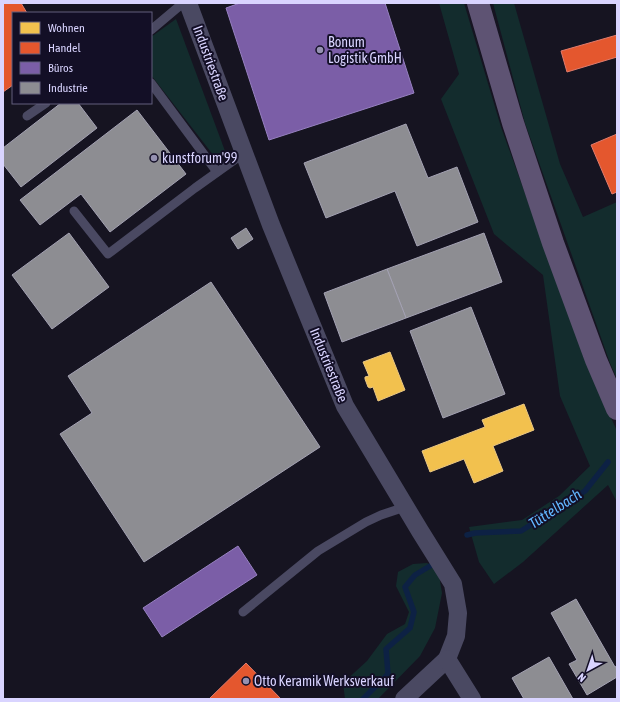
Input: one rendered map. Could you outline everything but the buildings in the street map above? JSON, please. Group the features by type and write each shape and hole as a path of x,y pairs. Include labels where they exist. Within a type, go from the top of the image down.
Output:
{"main road":[{"path":"478,3 513,124 553,243 596,360 617,409"}],"street":[{"name":"Industriestraße","path":"188,3 271,225 345,406 453,584 458,613 456,636 447,659 404,699"},
{"path":"447,659 472,699"}],"lane":[{"path":"152,29 182,3"},
{"path":"152,84 217,172"},
{"path":"27,116 45,104"},
{"path":"74,211 108,254 244,153"},
{"path":"243,612 318,551 366,522 405,507"}],"green space":[{"path":"439,3 464,3 501,127 587,365 617,431 617,502 608,485 523,562 494,584 479,562 469,527 522,520 559,496 590,466 560,396 543,275 494,234 441,99 459,74"},
{"path":"493,3 514,3 560,164 583,217 617,202 617,379 525,123"},
{"path":"176,19 225,151 220,156 214,156 152,76 152,36"},
{"path":"427,563 438,569 442,593 435,628 420,656 378,699 345,699 343,683 367,661 387,634 405,624 409,612 396,586 398,572 413,564"}],"waterway":[{"name":"Tüttelbach","path":"467,535 475,533 521,531 585,491 608,462"},
{"name":"Tüttelbach","path":"363,699 388,674 386,649 410,628 414,612 405,587 415,575 430,566"}],"place":[{"name":"Bonum Logistik GmbH","path":"320,50"},
{"name":"kunstforum'99","path":"154,158"},
{"name":"Otto Keramik Werksverkauf","path":"246,681"}]}
